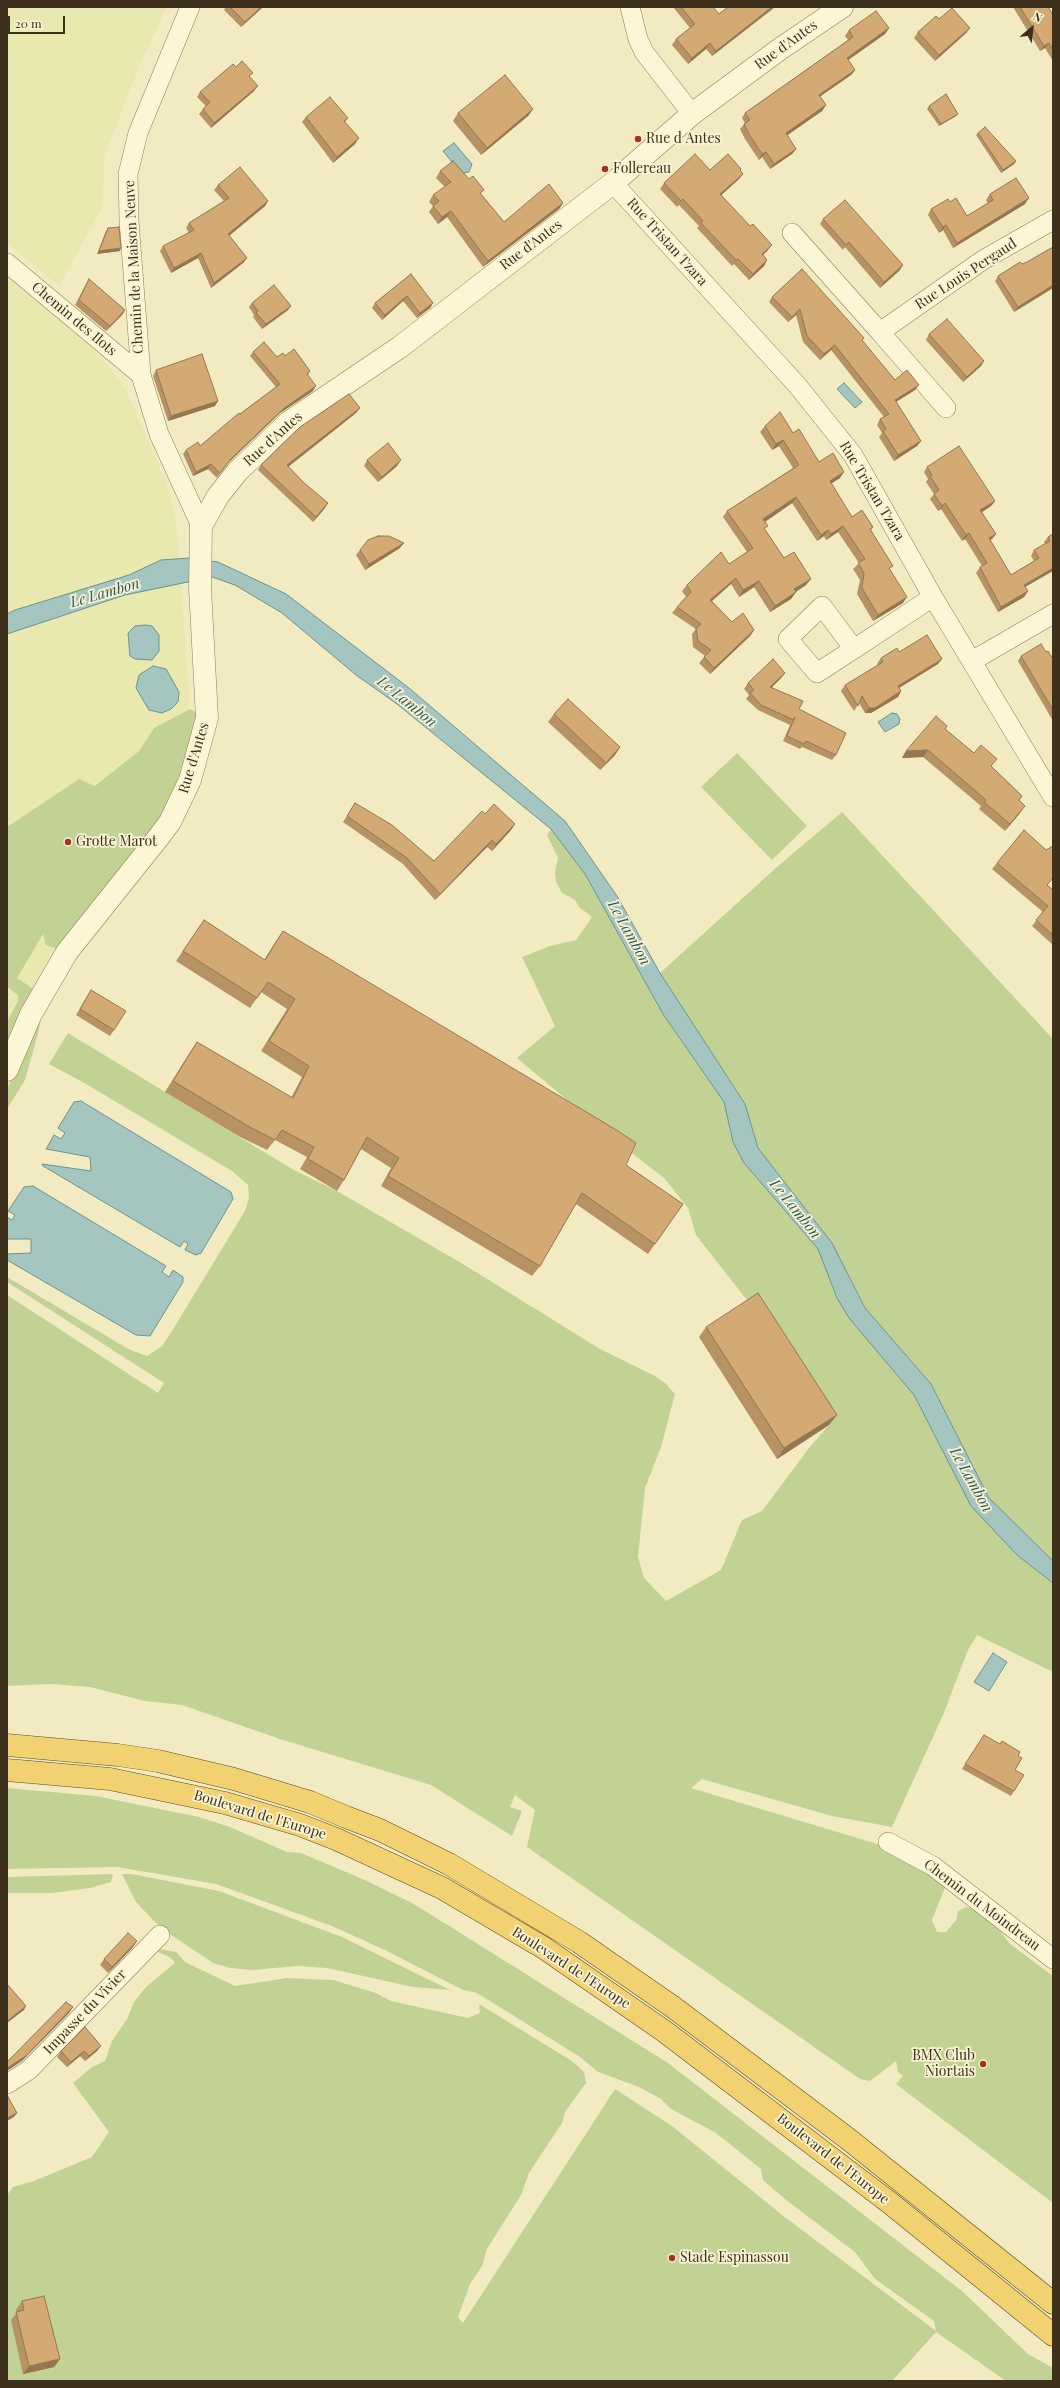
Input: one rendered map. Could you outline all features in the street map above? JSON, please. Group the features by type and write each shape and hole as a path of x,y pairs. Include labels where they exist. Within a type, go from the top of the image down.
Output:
{"highway":[{"name":"Boulevard de l'Europe","path":"7,1745 118,1754 158,1761 234,1779 281,1793 380,1830 449,1864 579,1942 673,2007 853,2143 1053,2303"},
{"name":"Boulevard de l'Europe","path":"7,1770 110,1779 225,1802 300,1825 329,1836 442,1888 544,1948 671,2036 890,2203 1053,2335"}],"street":[{"name":"Chemin de la Maison Neuve","path":"190,7 138,133 128,174 129,221 141,375 159,434 201,526"},
{"path":"630,7 638,39 644,52 692,114"},
{"name":"Rue d'Antes","path":"7,1070 31,1014 67,952 170,822 190,780 207,718 200,588 201,526 218,496 237,472 289,422 400,347 613,183 692,114 780,49 842,7"},
{"name":"Rue Tristan Tzara","path":"613,183 797,385 853,455 933,597 1053,797"},
{"name":"Rue Louis Pergaud","path":"880,332 983,260 1053,220"},
{"path":"792,232 946,408"},
{"name":"Chemin des Ilots","path":"7,263 141,375"},
{"path":"854,649 933,597"},
{"path":"972,661 1053,614"},
{"name":"Chemin du Moindreau","path":"888,1842 933,1866 1053,1959"},
{"name":"Impasse du Vivier","path":"7,2084 29,2070 160,1935"}],"green space":[{"path":"7,7 167,7 141,62 105,154 102,208 59,286 7,243"},
{"path":"7,275 99,354 126,389 167,484 177,526 190,709 154,728 139,751 95,786 79,779 7,827"},
{"path":"190,709 207,718 190,780 67,952 46,945 43,934 17,978 38,992 7,1050 7,1022 18,1001 18,995 7,987 7,827 79,779 95,786 139,751 154,728"},
{"path":"737,753 807,826 772,860 701,787"},
{"path":"842,812 1053,1039 1053,1561 989,1498 931,1384 865,1308 832,1243 758,1148 745,1104 660,973 777,867"},
{"path":"551,829 585,874 663,1014 724,1102 733,1142 744,1163 818,1249 837,1298 914,1395 945,1454 1017,1555 1053,1583 1053,1672 977,1635 968,1650 943,1715 892,1827 832,1816 702,1779 691,1788 884,1846 947,1882 932,1920 937,1932 946,1932 956,1920 958,1911 966,1907 976,1909 1001,1932 1010,1944 1053,1976 1053,2203 896,2084 903,2076 898,2072 896,2061 870,2081 860,2079 527,1847 535,1810 515,1795 510,1807 522,1811 512,1836 431,1785 283,1740 182,1705 145,1701 90,1687 51,1684 7,1686 7,1295 158,1393 164,1383 7,1282 7,1277 130,1350 147,1356 162,1346 170,1334 245,1211 249,1198 248,1185 232,1171 86,1084 49,1064 68,1033 292,1169 337,1191 463,1264 600,1349 655,1376 666,1384 675,1394 661,1447 645,1488 638,1557 644,1578 666,1601 721,1570 742,1520 762,1511 809,1448 829,1425 750,1304 696,1235 688,1208 664,1178 612,1138 517,1058 555,1026 522,957 550,946 576,940 592,917 579,907 575,900 562,893 556,882 555,872 558,858 547,835"},
{"path":"7,899 67,952 7,1070"},
{"path":"38,1021 40,1022 39,1030 25,1080 7,1109 7,1089"},
{"path":"7,1788 96,1796 199,1817 230,1827 287,1852 301,1853 365,1880 414,1904 668,2063 962,2291 1028,2354 1053,2368 1053,2381 1006,2381 936,2332 892,2381 7,2381 7,2195 13,2187 34,2181 92,2157 109,2132 73,2083 92,2067 105,2061 112,2041 127,2019 134,2002 146,1987 175,1963 171,1958 154,1950 159,1949 176,1952 185,1962 235,1986 287,1978 333,1980 376,1993 391,2001 468,2018 480,2013 479,2004 572,2061 584,2072 586,2083 565,2112 562,2123 529,2173 521,2195 487,2249 482,2266 470,2284 458,2317 463,2323 615,2089 672,2126 786,2218 936,2331 934,2321 875,2279 855,2252 786,2200 763,2180 761,2169 716,2133 671,2109 661,2099 639,2087 598,2072 580,2057 477,1993 463,1990 387,1951 332,1926 216,1884 117,1867 7,1869"},
{"path":"113,1874 111,1882 90,1888 52,1893 7,1893 7,1877"},
{"path":"122,1874 132,1874 219,1891 342,1937 450,1990 413,1987 327,1968 297,1966 253,1970 230,1968 213,1963 165,1931 151,1918 136,1902"}],"water":[{"path":"454,143 472,164 469,172 461,173 443,151"},
{"path":"844,383 862,402 855,408 837,389"},
{"name":"Le Lambon","path":"189,558 218,562 286,594 409,688 565,821 617,896 660,973 745,1104 758,1148 832,1243 865,1308 931,1384 989,1498 1053,1561 1053,1583 1017,1555 971,1506 914,1395 849,1318 837,1298 818,1249 744,1163 733,1142 724,1102 663,1014 585,874 551,829 397,704 356,675 282,613 235,585 212,577 125,595 7,634 7,614 15,610 129,575 161,560"},
{"path":"135,626 152,626 159,635 159,651 152,660 135,659 130,656 128,633"},
{"path":"153,666 166,669 179,692 178,702 171,709 162,713 149,710 136,688 139,675"},
{"path":"892,713 897,714 900,719 899,724 885,732 878,722"},
{"path":"81,1101 231,1192 233,1199 201,1253 196,1255 185,1250 188,1244 184,1241 180,1247 43,1166 42,1164 91,1171 90,1157 46,1149 54,1135 61,1139 65,1133 58,1128 74,1102"},
{"path":"33,1186 166,1266 162,1272 169,1277 173,1270 183,1277 183,1282 150,1336 136,1335 7,1260 7,1254 31,1253 31,1239 7,1239 7,1217 12,1220 15,1215 8,1211 24,1187"},
{"path":"993,1653 1007,1662 989,1691 974,1682"}],"building":[{"path":"230,7 261,7 245,22"},
{"path":"681,7 713,7 719,14 728,7 772,7 716,51 710,43 692,58 676,39 695,24"},
{"path":"1020,7 1048,7 1053,15 1053,49 1049,43 1044,46"},
{"path":"952,8 970,28 939,55 918,32 936,16 939,19"},
{"path":"876,11 889,28 847,58 855,70 819,95 826,105 786,133 796,149 774,164 766,152 762,154 749,134 744,124 750,120 745,113 853,37 849,30"},
{"path":"242,61 253,73 249,76 258,86 214,123 203,109 210,102 200,92 233,64 236,67"},
{"path":"505,75 533,109 487,148 458,113"},
{"path":"946,94 958,114 941,124 929,106"},
{"path":"330,97 348,118 344,121 359,138 337,157 306,117"},
{"path":"985,127 1016,161 1003,170 978,133"},
{"path":"695,154 710,170 728,154 741,169 740,170 743,174 720,194 750,226 753,224 772,245 762,254 767,260 753,274 738,259 736,260 701,223 703,221 683,199 681,201 664,183"},
{"path":"453,161 469,179 473,176 484,190 480,193 504,222 549,184 563,203 488,261 451,211 442,217 433,206 439,201 433,195 451,182 440,171"},
{"path":"240,167 268,201 228,234 247,258 214,283 201,253 174,268 163,246 194,230 189,223 229,198 218,185"},
{"path":"1016,178 1029,198 957,243 946,225 943,227 931,209 948,199 950,202 956,198 967,216 993,200 990,194"},
{"path":"845,200 903,265 884,282 849,242 846,245 823,219"},
{"path":"119,227 121,248 99,251 108,228"},
{"path":"1053,247 1053,285 1018,307 998,276 1020,262 1022,264 1027,262"},
{"path":"802,269 864,338 862,340 895,380 907,370 919,385 895,400 921,441 898,455 883,431 886,429 880,419 889,414 835,345 824,354 807,336 800,309 792,317 772,297"},
{"path":"411,274 433,303 420,313 407,296 385,315 375,303"},
{"path":"89,279 125,310 110,326 79,300"},
{"path":"274,285 291,306 266,324 256,313 258,311 252,303"},
{"path":"947,319 984,361 967,377 929,334"},
{"path":"264,342 277,357 283,353 285,356 294,349 310,371 307,374 316,386 283,409 231,459 220,473 211,464 196,472 186,450 198,442 200,446 239,413 240,414 280,384 253,352"},
{"path":"202,354 218,401 171,416 156,370"},
{"path":"349,394 360,408 287,465 303,482 328,503 316,517 261,465 300,427"},
{"path":"780,412 793,433 799,429 819,462 833,453 844,472 830,481 852,517 862,510 873,527 870,529 893,566 889,568 907,597 878,615 862,588 864,573 858,563 865,559 843,526 831,534 828,530 821,535 796,497 763,519 768,526 764,528 784,558 794,552 811,579 794,589 796,592 775,606 759,581 743,590 736,578 710,600 732,622 743,613 754,630 714,668 704,657 711,650 698,641 696,628 701,624 677,607 691,592 687,585 721,552 729,564 753,548 727,511 799,465 783,440 776,444 765,426"},
{"path":"388,443 401,460 382,477 367,460"},
{"path":"959,446 995,501 980,510 996,534 989,538 1011,575 1039,558 1034,550 1050,541 1048,537 1053,534 1053,568 1024,585 1028,591 1001,607 980,567 987,563 969,533 966,535 945,503 942,506 934,494 939,490 930,476 932,475 927,467"},
{"path":"378,536 389,536 404,543 369,564 360,550 368,540"},
{"path":"927,635 942,659 898,686 901,691 875,708 869,708 862,696 858,706 845,685 883,662 881,658 897,648 899,652"},
{"path":"1041,644 1053,659 1053,710 1021,656"},
{"path":"773,659 785,673 770,687 803,701 799,709 846,733 836,755 806,741 804,744 787,736 794,720 761,705 750,693 754,690 748,683"},
{"path":"568,699 620,747 606,763 554,714"},
{"path":"936,716 947,726 945,729 974,753 981,745 997,759 991,766 1022,796 1019,800 1025,806 1010,824 984,802 986,800 928,750 906,751"},
{"path":"355,803 392,825 434,861 482,811 485,814 494,804 515,824 496,844 492,840 440,894 407,858 347,816"},
{"path":"1024,830 1046,850 1053,846 1053,878 1047,885 1053,890 1053,935 1036,920 1048,906 997,863"},
{"path":"204,920 265,960 283,931 636,1143 626,1165 683,1204 655,1244 582,1193 540,1266 388,1176 399,1158 367,1137 344,1180 308,1159 314,1147 282,1130 275,1140 248,1126 173,1081 197,1042 293,1098 309,1066 269,1041 295,999 268,982 257,998 183,951"},
{"path":"91,990 126,1011 114,1030 80,1009"},
{"path":"758,1293 837,1415 784,1448 706,1327"},
{"path":"984,1735 1000,1744 1002,1741 1020,1752 1018,1756 1022,1758 1015,1770 1024,1775 1014,1791 965,1764"},
{"path":"128,1933 137,1941 112,1967 104,1959"},
{"path":"7,1984 26,2006 7,2021"},
{"path":"66,2002 73,2007 26,2056 7,2068 7,2062"},
{"path":"85,2027 101,2046 89,2056 84,2051 71,2062 61,2051"},
{"path":"7,2095 17,2113 7,2118"},
{"path":"44,2296 60,2359 29,2366 16,2312 24,2310 22,2301"}],"place":[{"name":"Rue d Antes","path":"638,139"},
{"name":"Follereau","path":"605,169"},
{"name":"Grotte Marot","path":"68,842"},
{"name":"BMX Club Niortais","path":"983,2064"},
{"name":"Stade Espinassou","path":"672,2258"}]}
